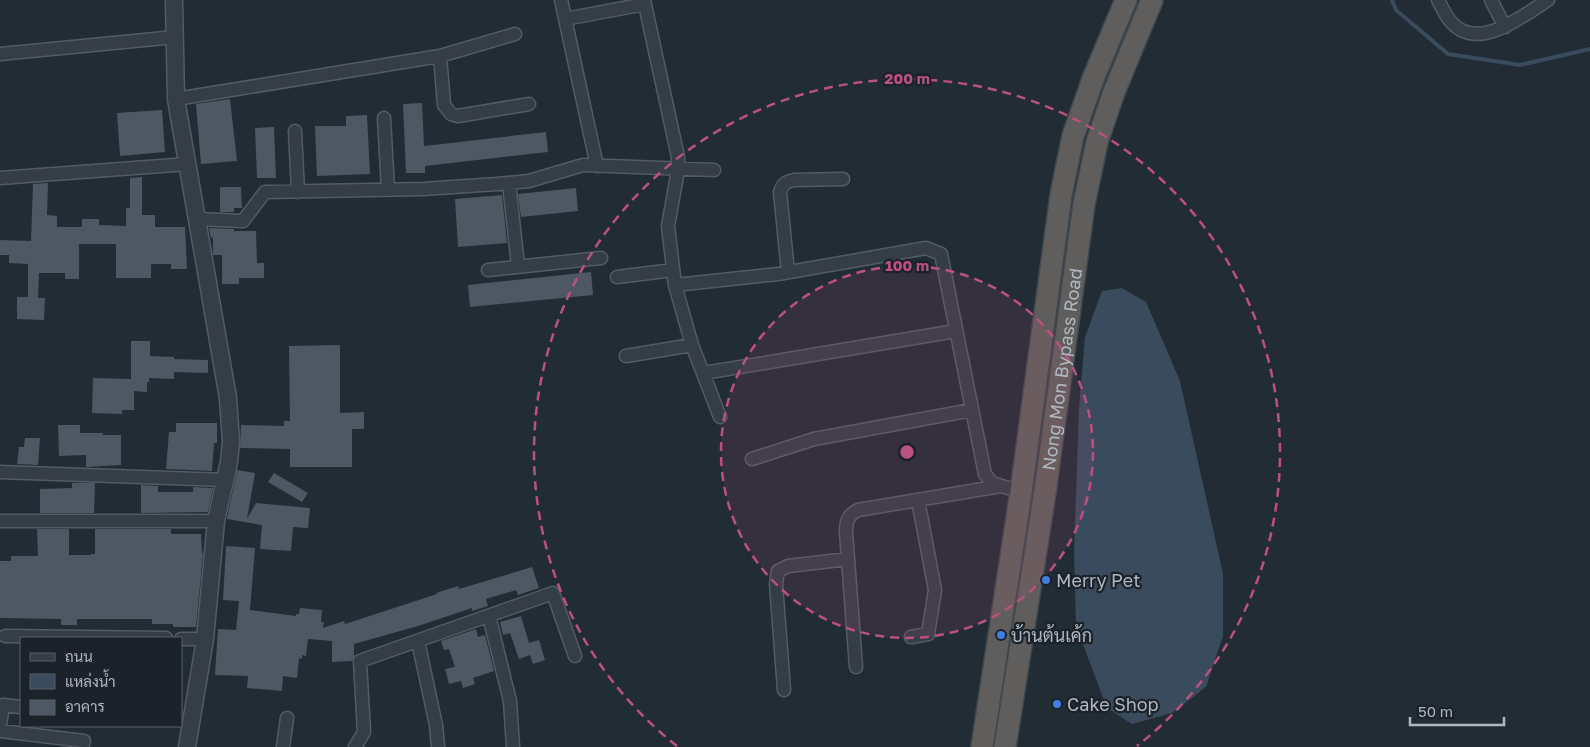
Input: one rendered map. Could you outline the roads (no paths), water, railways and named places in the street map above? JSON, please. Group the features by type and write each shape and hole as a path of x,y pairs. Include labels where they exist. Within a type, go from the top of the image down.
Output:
{"highway":[{"name":"Nong Mon Bypass Road","path":"982,747 1012,489 1061,196 1073,136 1126,0"},
{"name":"Nong Mon Bypass Road","path":"1005,747 1045,492 1084,204 1100,133 1114,92 1152,0"}],"street":[{"path":"174,0 176,99 228,398 231,441 226,480 216,521 205,639 187,717 187,747"},
{"path":"561,0 597,166"},
{"path":"1438,0 1452,22 1460,30 1473,34 1505,27 1548,0"},
{"path":"1491,0 1505,27"},
{"path":"565,19 644,2 678,157 678,170 668,226 675,285 692,345 720,417"},
{"path":"176,99 440,56 515,34"},
{"path":"0,54 175,37"},
{"path":"440,56 444,105 451,114 458,116 529,104"},
{"path":"384,118 388,190"},
{"path":"295,131 298,192"},
{"path":"0,178 188,164"},
{"path":"198,219 243,222 264,192 423,189 529,181 583,165 714,170"},
{"path":"788,272 780,192 782,185 794,180 843,179"},
{"path":"509,182 518,266"},
{"path":"675,285 788,272 926,248 940,254 985,474 992,483 1012,489"},
{"path":"488,270 601,258"},
{"path":"618,276 673,270"},
{"path":"704,373 956,331"},
{"path":"626,356 692,345"},
{"path":"752,459 814,439 972,410"},
{"path":"0,472 226,480"},
{"path":"856,667 846,522 852,513 858,510 918,500 1012,489"},
{"path":"911,637 928,634 935,590 918,500"},
{"path":"0,521 216,521"},
{"path":"784,690 776,584 778,571 788,566 848,558"},
{"path":"355,747 364,732 360,661 553,593 575,656"},
{"path":"489,616 510,701 514,747"},
{"path":"5,636 86,637"},
{"path":"182,638 205,639"},
{"path":"418,641 436,725 438,747"},
{"path":"0,725 3,706 20,707"},
{"path":"283,747 286,718"},
{"path":"0,731 84,740 82,747"}],"water":[{"path":"1122,288 1146,302 1180,381 1223,574 1223,636 1206,687 1172,713 1132,724 1107,708 1076,626 1074,553 1079,409 1085,337 1102,291"}],"waterway":[{"path":"1392,0 1396,10 1448,54 1520,65 1590,49"}],"place":[{"name":"Merry Pet","path":"1046,580"},
{"name":"บ้านต้นเค้ก","path":"1001,635"},
{"name":"Cake Shop","path":"1057,704"}]}
